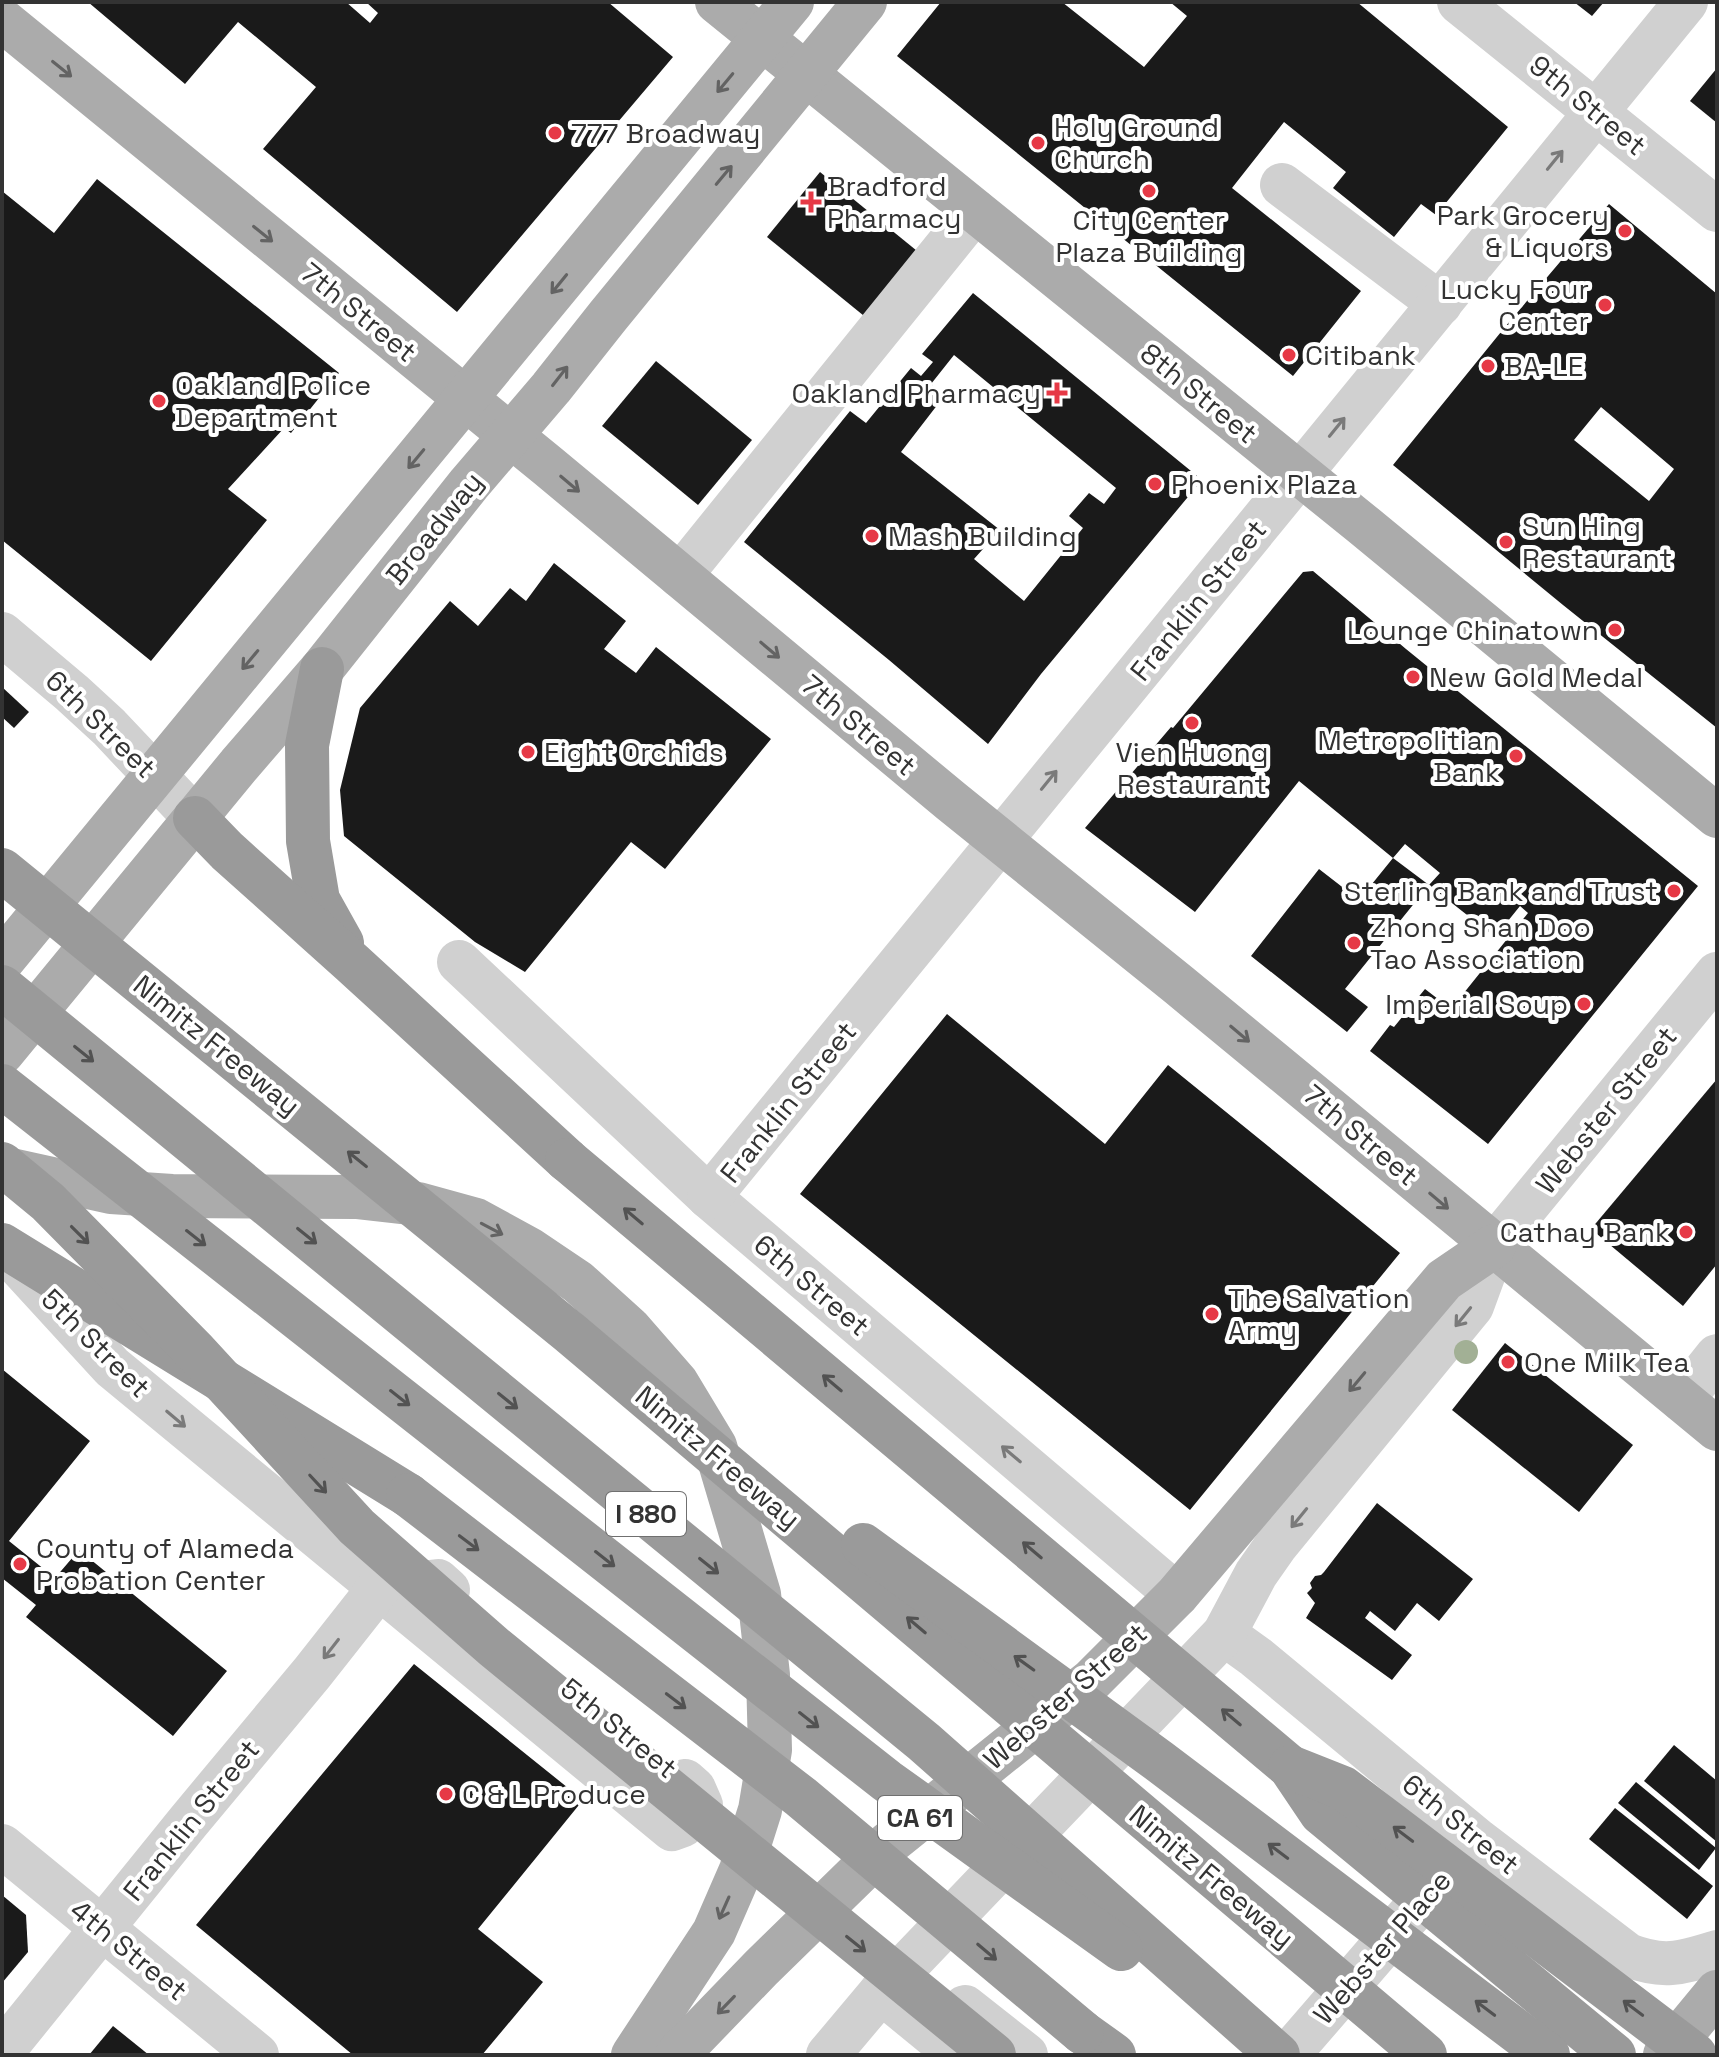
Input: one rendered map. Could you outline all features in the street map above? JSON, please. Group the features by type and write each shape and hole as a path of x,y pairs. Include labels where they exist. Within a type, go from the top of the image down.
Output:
{"highway":[{"path":"322,669 307,745 308,841 318,900 352,963"},
{"path":"195,818 227,851 567,1160 1290,1767 1321,1813 1614,2055"},
{"name":"Nimitz Freeway","path":"2,870 569,1332 1425,2055"},
{"name":"I 880","path":"2,987 924,1742 1278,2055"},
{"path":"2,1086 887,1781 1269,2055"},
{"path":"2,1166 48,1202 194,1350 357,1527 494,1647 994,2055"},
{"path":"2,1245 408,1495 801,1797 1100,2047"},
{"path":"569,1332 1159,1761 1548,2055"},
{"path":"1290,1767 1343,1788 1695,2055"}],"main road":[{"name":"8th Street","path":"717,2 1717,816"},
{"name":"Broadway","path":"2,961 792,2"},
{"name":"Broadway","path":"2,1053 322,669 509,435 551,388 865,2"},
{"name":"7th Street","path":"2,20 1717,1429"},
{"path":"2,1166 111,1192 172,1196 356,1197 418,1204 476,1220 529,1249 578,1282 629,1328 677,1383 715,1446 759,1594 768,1675 770,1750 760,1810 741,1870 714,1932 633,2055"},
{"name":"Webster Street","path":"677,2055 888,1844 1091,1681 1177,1595 1444,1280 1494,1246"},
{"path":"1665,2055 1717,1992"}],"street":[{"name":"9th Street","path":"1459,2 1717,210"},
{"name":"Franklin Street","path":"709,1197 1686,2"},
{"path":"1282,185 1440,304"},
{"path":"680,576 975,211"},
{"name":"6th Street","path":"2,634 128,745 195,818"},
{"name":"6th Street","path":"459,962 709,1197 1177,1595"},
{"name":"Webster Street","path":"828,2055 895,1977 1224,1634 1256,1574 1277,1544 1472,1306 1494,1246 1717,974"},
{"name":"5th Street","path":"2,1245 112,1367 379,1588 672,1829 683,1825 701,1805 694,1789 438,1581 379,1588"},
{"path":"1682,1400 1717,1356"},
{"name":"Franklin Street","path":"2,2052 379,1588"},
{"name":"6th Street","path":"1224,1634 1476,1839 1628,1955 1665,1964 1717,1952"},
{"name":"Webster Place","path":"1288,2055 1476,1839"},
{"name":"4th Street","path":"2,1846 257,2055"},
{"path":"895,1977 958,2055"},
{"path":"895,1977 1026,2055"}],"building":[{"path":"88,2 346,2 370,23 378,13 366,2 608,2 673,57 457,312 263,149 316,87 238,22 185,84"},
{"name":"City Center Plaza Building","path":"941,2 1062,2 1144,67 1187,16 1170,2 1357,2 1508,127 1436,215 1421,204 1394,237 1333,188 1346,172 1284,122 1232,188 1361,291 1293,376 897,56"},
{"path":"1574,2 1604,2 1592,16"},
{"path":"1717,68 1717,123 1690,101"},
{"path":"820,172 922,255 869,320 767,237"},
{"name":"Oakland Police Department","path":"97,179 339,373 291,433 284,428 228,489 267,520 151,661 2,540 2,191 54,233"},
{"path":"1609,204 1717,294 1717,728 1393,465","holes":["1601,407 1674,469 1649,501 1574,440"]},
{"path":"973,293 1202,480 1041,674 988,744 744,542 850,411 866,423 911,368 921,376 933,362 922,354","holes":["954,355 1116,488 1104,504 1089,493 1069,516 1083,528 1024,601 974,559 1000,530 901,452 945,395 931,384"]},
{"path":"656,361 752,440 698,505 602,426"},
{"name":"Eight Orchids","path":"554,563 626,621 604,649 636,673 656,647 771,739 665,869 631,842 525,972 475,942 344,836 340,790 360,708 450,601 478,626 510,588 526,601"},
{"path":"1313,571 1698,886 1488,1144 1370,1051 1425,989 1451,1009 1528,913 1520,906 1495,937 1429,885 1440,873 1405,844 1393,858 1299,781 1195,912 1085,828 1303,572"},
{"path":"2,687 29,712 14,728 2,717"},
{"path":"1393,858 1429,885 1345,989 1368,1007 1347,1032 1251,956 1319,869 1359,900"},
{"path":"947,1014 1105,1144 1168,1065 1400,1253 1190,1510 800,1194"},
{"path":"1717,1079 1717,1264 1683,1306 1591,1229"},
{"path":"1505,1343 1633,1445 1579,1512 1452,1410"},
{"name":"County of Alameda Probation Center","path":"2,1369 90,1441 9,1541 55,1578 79,1550 227,1671 173,1736 26,1617 36,1605 2,1578"},
{"path":"1377,1503 1473,1579 1439,1621 1417,1603 1395,1631 1370,1611 1365,1618 1412,1655 1392,1680 1306,1618 1315,1603 1307,1593 1312,1588 1310,1583 1315,1576 1324,1572"},
{"path":"414,1664 583,1800 478,1929 543,1982 482,2055 353,2055 196,1925"},
{"path":"1674,1745 1717,1781 1717,1842 1644,1781"},
{"path":"1636,1782 1716,1848 1699,1870 1618,1803"},
{"path":"1615,1808 1713,1886 1687,1919 1589,1839"},
{"path":"2,1895 26,1915 28,1952 2,1983"},
{"path":"113,2026 149,2055 89,2055"}],"place":[{"name":"777 Broadway","path":"555,133"},
{"name":"Holy Ground Church","path":"1038,143"},
{"name":"City Center Plaza Building","path":"1149,191"},
{"name":"Bradford Pharmacy","path":"811,202"},
{"name":"Park Grocery & Liquors","path":"1625,231"},
{"name":"Lucky Four Center","path":"1605,305"},
{"name":"Citibank","path":"1289,355"},
{"name":"BA-LE","path":"1488,366"},
{"name":"Oakland Pharmacy","path":"1057,393"},
{"name":"Oakland Police Department","path":"159,401"},
{"name":"Phoenix Plaza","path":"1155,484"},
{"name":"Mash Building","path":"872,536"},
{"name":"Sun Hing Restaurant","path":"1506,542"},
{"name":"Lounge Chinatown","path":"1615,630"},
{"name":"New Gold Medal","path":"1413,677"},
{"name":"Vien Huong Restaurant","path":"1192,723"},
{"name":"Eight Orchids","path":"528,752"},
{"name":"Metropolitian Bank","path":"1516,756"},
{"name":"Sterling Bank and Trust","path":"1674,891"},
{"name":"Zhong Shan Doo Tao Association","path":"1354,943"},
{"name":"Imperial Soup","path":"1584,1004"},
{"name":"Cathay Bank","path":"1686,1232"},
{"name":"The Salvation Army","path":"1212,1314"},
{"name":"One Milk Tea","path":"1508,1362"},
{"name":"County of Alameda Probation Center","path":"20,1564"},
{"name":"C & L Produce","path":"446,1794"}]}
